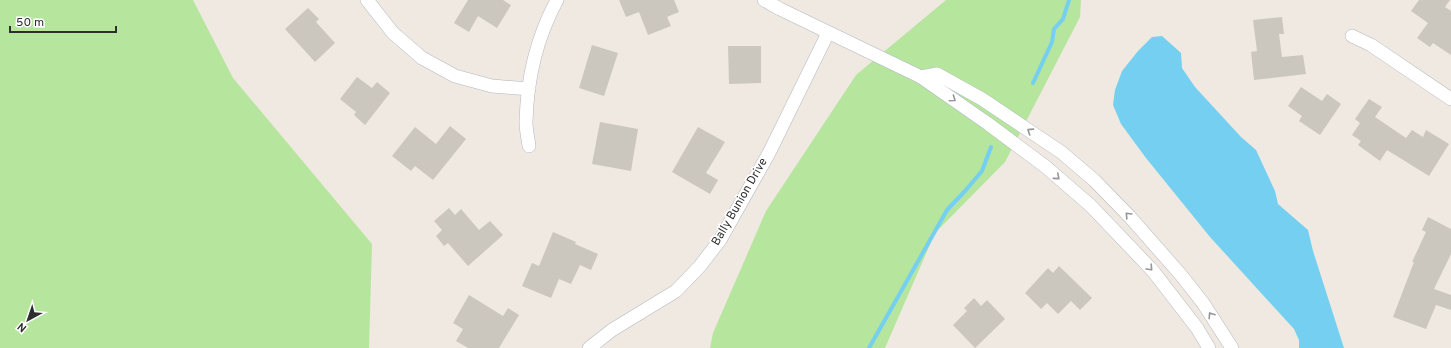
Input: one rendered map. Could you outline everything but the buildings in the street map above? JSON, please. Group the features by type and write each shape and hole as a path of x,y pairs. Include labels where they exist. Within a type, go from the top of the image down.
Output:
{"street":[{"path":"368,0 393,33 422,58 455,76 492,86 529,89"},
{"path":"529,146 526,122 529,89 534,62 540,37 557,0"},
{"path":"764,0 828,33 920,77 987,123 1046,167 1091,206 1153,272 1197,328 1209,348"},
{"name":"Bally Bunion Drive","path":"589,348 612,330 676,291 700,266 720,240 769,153 828,33"},
{"path":"1352,36 1371,45 1451,99"},
{"path":"920,77 937,74 982,99 1061,152 1094,180 1130,217 1181,275 1203,303 1232,348"}],"green space":[{"path":"0,0 193,0 233,78 372,244 369,348 0,348"},
{"path":"946,0 1081,0 1080,17 1005,162 935,233 885,348 710,348 713,333 766,211 856,75"}],"water":[{"path":"1162,36 1181,53 1182,68 1195,87 1241,137 1256,150 1275,191 1278,204 1308,230 1313,251 1344,348 1299,348 1299,340 1294,329 1210,237 1146,158 1121,124 1113,105 1115,90 1122,71 1138,51 1152,37"}],"waterway":[{"path":"1033,83 1052,42 1054,29 1063,19 1069,0"},
{"path":"869,348 947,210 982,171 991,147"}]}
